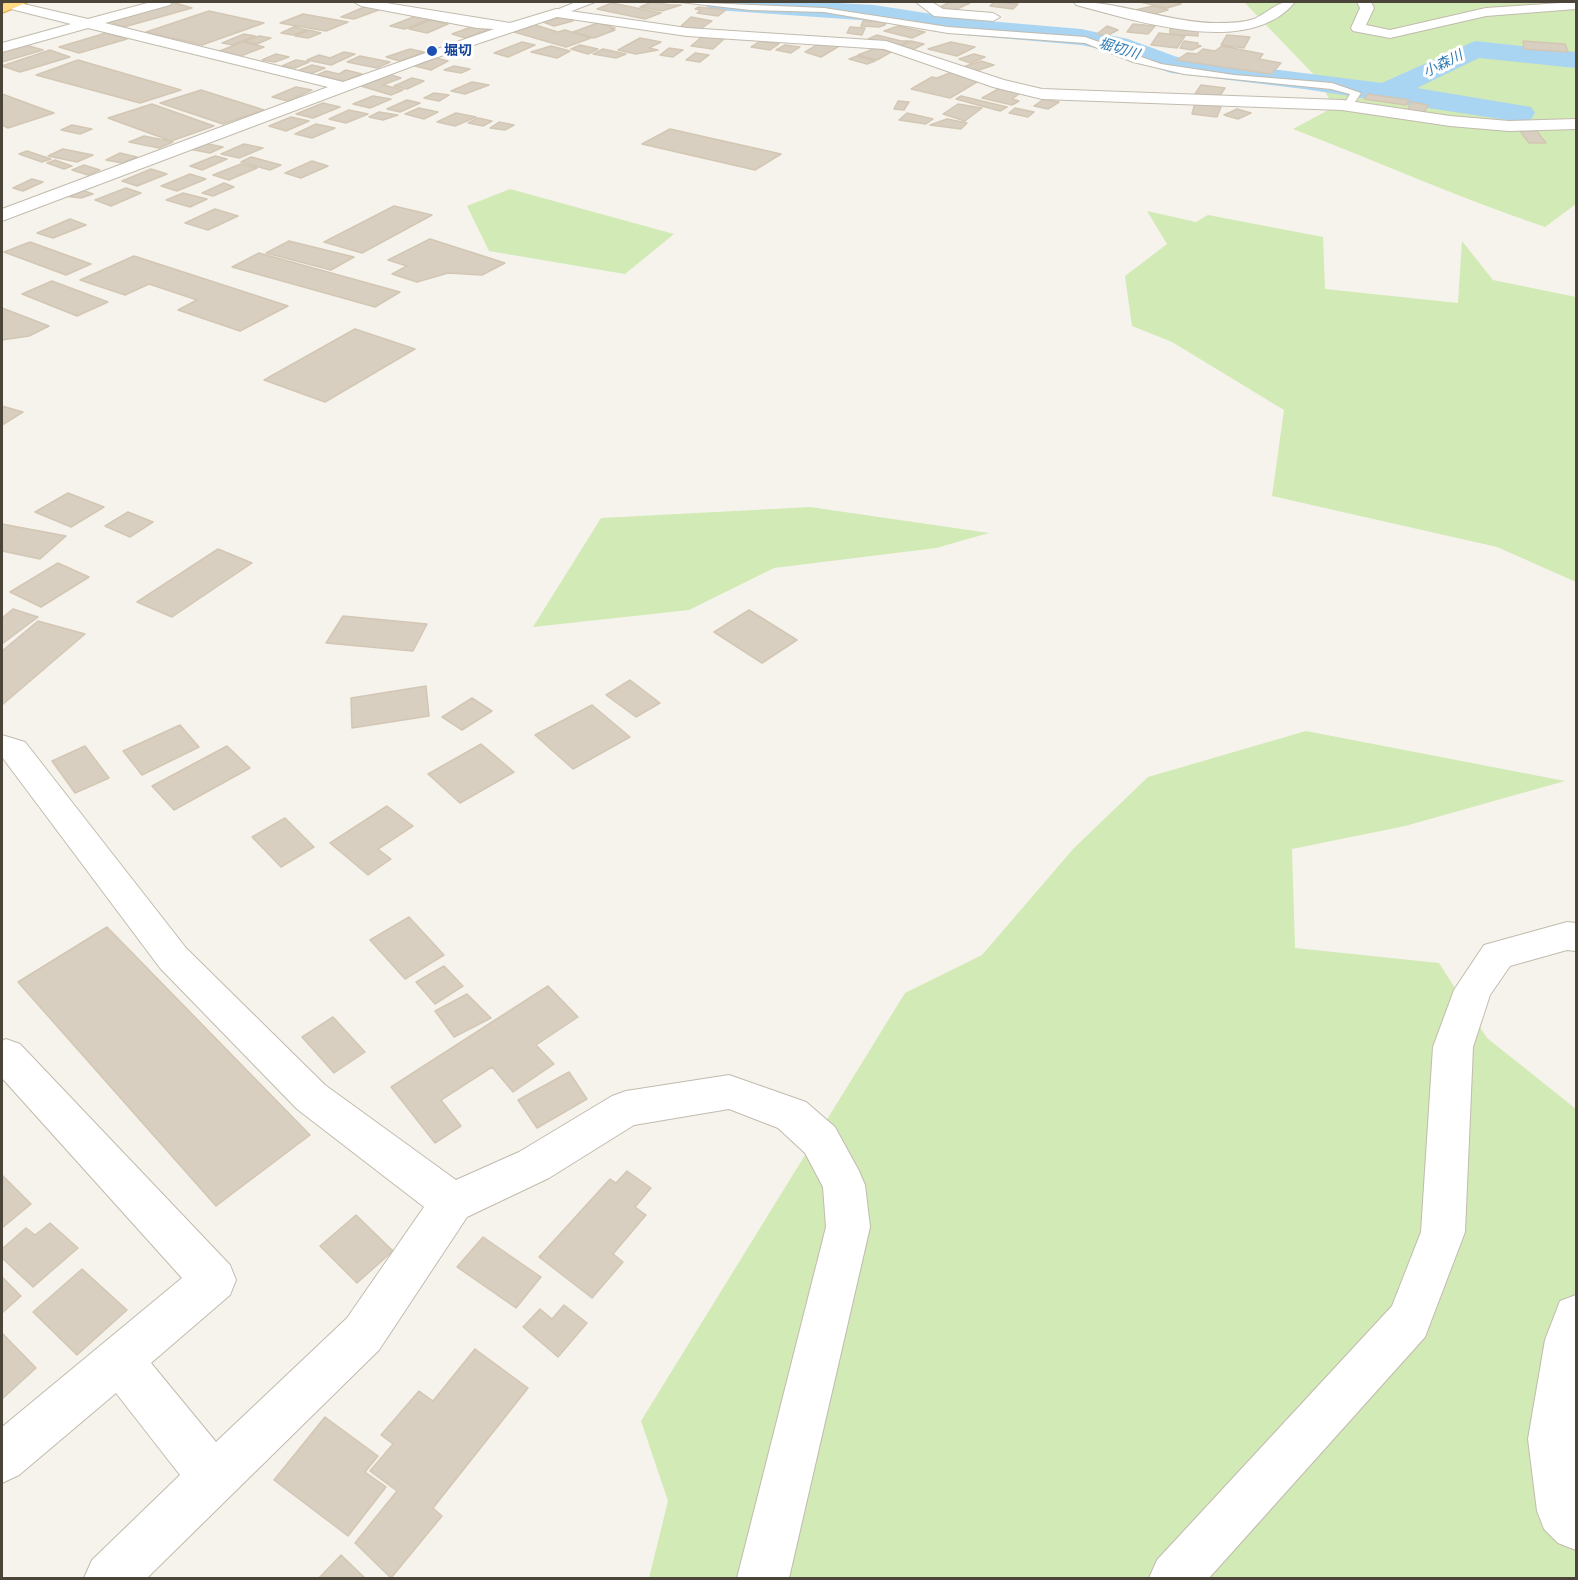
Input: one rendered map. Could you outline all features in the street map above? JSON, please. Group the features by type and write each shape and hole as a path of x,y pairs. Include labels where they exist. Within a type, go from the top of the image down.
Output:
{"street":[{"path":"2,48 165,2"},
{"path":"361,2 477,24 516,26"},
{"path":"2,215 345,87 588,2"},
{"path":"923,2 939,13 993,17"},
{"path":"1081,2 1139,16 1194,25 1225,27 1251,24 1267,18 1288,2"},
{"path":"1364,2 1367,8 1358,28 1390,34 1486,12 1576,5"},
{"path":"12,5 345,87"},
{"path":"556,13 698,33 886,45 999,84 1042,94 1435,111 1509,126 1576,124"},
{"path":"5,752 173,958 311,1097 452,1203"},
{"path":"1175,1578 1409,1321 1443,1232 1453,1047 1473,990 1497,955 1567,936 1576,937"},
{"path":"2,1059 6,1056 213,1280 2,1458"},
{"path":"110,1578 363,1334 452,1203 534,1165 626,1109 729,1092 792,1115 820,1140 844,1185 848,1227 763,1578"},
{"path":"1576,1317 1568,1340 1552,1439 1562,1511 1576,1525"},
{"path":"119,1360 214,1478"}],"lane":[{"path":"684,2 750,8 824,10 874,16 948,30 1085,40 1105,45 1136,60 1169,67 1332,86 1356,93 1348,106"}],"green space":[{"path":"1244,2 1576,2 1576,204 1545,227 1293,129 1334,107 1317,78"},
{"path":"510,189 674,234 625,274 489,251 467,206"},
{"path":"1147,211 1196,222 1208,215 1323,237 1325,289 1458,303 1462,241 1493,280 1576,297 1576,582 1497,547 1272,496 1284,410 1172,342 1132,326 1125,276 1167,244"},
{"path":"810,507 989,533 936,548 774,568 689,610 533,627 601,518"},
{"path":"1306,731 1565,781 1405,826 1292,849 1295,948 1439,963 1487,1038 1576,1109 1576,1368 1570,1434 1576,1437 1576,1578 649,1578 668,1501 641,1421 905,993 982,955 1074,848 1148,777"}],"building":[{"path":"172,2 192,8 124,27 104,20"},
{"path":"652,2 681,5 662,11 640,7"},
{"path":"950,2 970,3 955,10 940,7"},
{"path":"994,2 1018,4 1013,9 990,6"},
{"path":"1140,2 1173,2 1181,4 1167,8"},
{"path":"612,3 661,13 645,19 597,9"},
{"path":"369,5 384,8 354,19 341,17"},
{"path":"1153,6 1168,10 1150,15 1135,10"},
{"path":"698,7 726,10 718,16 697,13 701,10 695,9"},
{"path":"209,11 264,23 202,45 146,32"},
{"path":"303,14 348,22 326,31 280,23"},
{"path":"416,16 430,19 405,29 390,26"},
{"path":"561,17 573,21 554,26 543,22"},
{"path":"691,17 712,21 699,30 680,27"},
{"path":"430,20 448,24 427,33 409,29"},
{"path":"863,21 886,22 885,25 879,27 861,26"},
{"path":"598,23 615,28 611,29 615,30 594,38 573,32"},
{"path":"1133,24 1155,26 1148,34 1127,32"},
{"path":"535,25 558,32 565,30 591,38 566,47 514,32"},
{"path":"474,26 488,30 465,38 452,34"},
{"path":"898,26 925,32 912,38 884,31"},
{"path":"1107,26 1118,30 1108,35 1097,34"},
{"path":"1170,26 1198,28 1198,36 1170,34"},
{"path":"294,27 307,30 293,35 281,33"},
{"path":"850,27 865,28 862,35 847,33"},
{"path":"309,30 321,33 308,38 295,36"},
{"path":"106,33 127,39 79,53 59,47"},
{"path":"1159,33 1185,36 1177,48 1151,45"},
{"path":"244,34 255,36 233,45 222,43"},
{"path":"704,35 725,38 713,49 691,46"},
{"path":"877,35 909,41 898,46 868,39"},
{"path":"1227,35 1250,37 1244,48 1221,45"},
{"path":"259,36 271,38 257,44 245,41"},
{"path":"640,38 661,42 649,48 658,50 636,54 618,50"},
{"path":"760,41 779,44 770,50 751,47"},
{"path":"911,41 924,44 914,49 901,46"},
{"path":"1184,41 1198,43 1197,45 1201,46 1192,50 1180,48"},
{"path":"1523,41 1565,44 1568,52 1524,49"},
{"path":"243,42 264,47 238,57 217,52"},
{"path":"522,42 535,45 508,57 494,53"},
{"path":"822,42 841,45 821,57 805,52"},
{"path":"951,42 975,47 957,56 928,49"},
{"path":"22,44 43,50 2,62 2,50"},
{"path":"580,45 598,49 588,54 571,49"},
{"path":"785,45 800,47 791,53 776,50"},
{"path":"551,46 570,51 557,58 531,52"},
{"path":"1222,46 1263,54 1259,59 1281,63 1271,74 1177,60 1187,53 1197,54 1203,49 1215,51"},
{"path":"669,48 683,50 673,57 660,55"},
{"path":"876,48 891,52 877,60 858,55"},
{"path":"410,49 424,52 400,61 386,57"},
{"path":"603,49 626,54 616,58 593,54"},
{"path":"50,50 70,57 20,72 2,66"},
{"path":"344,52 355,54 331,65 307,60 319,55 330,58"},
{"path":"695,53 709,55 700,62 686,60"},
{"path":"276,54 289,57 275,62 262,60"},
{"path":"974,54 985,57 970,63 959,59"},
{"path":"360,56 390,62 377,68 347,62"},
{"path":"857,56 875,61 867,64 849,59"},
{"path":"436,58 448,61 431,70 415,66"},
{"path":"78,60 181,90 140,103 36,75"},
{"path":"296,60 309,62 295,68 282,66"},
{"path":"981,61 994,65 976,71 963,67"},
{"path":"312,65 325,68 308,75 295,72"},
{"path":"454,66 470,69 461,73 444,70"},
{"path":"346,70 362,74 345,81 317,75 326,71 339,74"},
{"path":"952,72 982,79 950,98 911,89 932,77 937,78"},
{"path":"391,75 401,78 383,85 403,90 391,95 361,86"},
{"path":"412,78 424,81 407,89 394,86"},
{"path":"472,82 489,85 465,94 451,91"},
{"path":"1201,85 1225,88 1219,97 1195,94"},
{"path":"296,87 312,90 288,101 272,97"},
{"path":"1002,87 1022,92 1012,99 1019,101 1012,105 982,98"},
{"path":"201,90 264,110 223,124 160,103"},
{"path":"434,93 449,95 439,101 424,98"},
{"path":"2,94 54,113 8,128 2,125"},
{"path":"1368,94 1409,100 1406,105 1364,99"},
{"path":"373,96 391,99 370,108 353,104"},
{"path":"961,96 1007,107 1000,111 956,99"},
{"path":"1044,99 1059,102 1048,109 1034,106"},
{"path":"407,100 420,103 400,112 387,109"},
{"path":"898,101 909,102 904,110 894,109"},
{"path":"1411,102 1428,105 1423,115 1407,112"},
{"path":"323,103 340,107 313,118 296,114"},
{"path":"1195,103 1221,107 1217,117 1192,114"},
{"path":"152,104 214,126 171,141 108,118"},
{"path":"958,104 982,108 965,121 943,114"},
{"path":"419,108 438,112 424,119 405,114"},
{"path":"1015,108 1034,112 1028,117 1009,113"},
{"path":"1237,109 1251,113 1238,119 1224,115"},
{"path":"349,110 368,114 346,123 329,119"},
{"path":"379,112 398,115 383,120 369,117"},
{"path":"456,113 476,117 455,126 437,122"},
{"path":"907,113 933,119 926,124 899,120"},
{"path":"291,117 309,121 286,131 269,126"},
{"path":"478,118 492,121 483,126 468,123"},
{"path":"947,119 967,123 961,129 930,125"},
{"path":"499,122 514,125 505,130 490,128"},
{"path":"316,124 335,128 312,138 295,134"},
{"path":"72,125 92,129 80,134 61,130"},
{"path":"670,129 781,154 755,170 642,144"},
{"path":"1520,131 1537,131 1546,143 1529,143"},
{"path":"144,136 173,142 159,148 129,142"},
{"path":"203,143 223,147 210,153 189,149"},
{"path":"244,144 263,148 239,158 221,154"},
{"path":"63,149 93,155 77,162 48,156"},
{"path":"27,151 51,159 42,162 19,154"},
{"path":"120,153 137,157 122,163 106,160"},
{"path":"215,156 227,159 202,170 190,166"},
{"path":"251,157 281,165 270,170 241,162"},
{"path":"55,160 72,166 64,169 47,163"},
{"path":"312,161 328,166 301,178 285,173"},
{"path":"241,164 257,168 229,180 213,175"},
{"path":"84,165 100,170 88,175 72,170"},
{"path":"151,169 167,174 137,186 122,181"},
{"path":"190,174 206,179 177,191 161,186"},
{"path":"32,179 43,182 23,191 13,188"},
{"path":"224,183 234,187 213,196 202,193"},
{"path":"126,188 141,193 111,206 95,200"},
{"path":"82,190 93,194 81,198 64,196"},
{"path":"183,193 207,199 190,207 166,200"},
{"path":"394,206 432,215 362,253 324,242"},
{"path":"215,209 238,216 208,230 185,223"},
{"path":"70,219 86,225 53,238 37,233"},
{"path":"430,239 505,263 482,275 448,273 417,282 392,274 407,266 388,260"},
{"path":"289,241 354,257 331,270 266,253"},
{"path":"30,242 91,264 66,275 4,252"},
{"path":"259,253 400,292 375,307 232,267"},
{"path":"134,256 288,306 240,331 178,310 197,300 149,284 125,295 80,280"},
{"path":"52,281 108,302 77,316 22,294"},
{"path":"2,308 49,326 29,336 2,340"},
{"path":"355,329 415,349 325,402 264,380"},
{"path":"2,406 23,412 2,425"},
{"path":"68,493 104,507 71,527 35,512"},
{"path":"128,512 153,522 130,537 105,526"},
{"path":"2,524 66,536 40,559 2,551"},
{"path":"218,549 252,563 172,617 137,602"},
{"path":"58,563 89,577 41,607 10,592"},
{"path":"13,609 38,617 2,644 2,618"},
{"path":"749,610 797,640 762,663 714,632"},
{"path":"343,616 427,624 413,651 326,643"},
{"path":"38,621 85,634 2,705 2,651"},
{"path":"630,680 660,703 636,717 606,695"},
{"path":"426,686 429,716 352,728 351,698"},
{"path":"472,698 492,711 462,730 442,717"},
{"path":"592,705 630,737 573,769 535,735"},
{"path":"180,725 199,747 142,775 123,751"},
{"path":"481,744 514,772 460,803 428,774"},
{"path":"85,746 109,778 75,793 52,761"},
{"path":"227,746 250,768 174,810 152,786"},
{"path":"387,806 413,826 378,849 391,859 368,875 330,843"},
{"path":"285,818 314,847 281,867 252,837"},
{"path":"409,917 444,955 405,979 370,940"},
{"path":"107,927 310,1135 216,1206 18,982"},
{"path":"444,966 463,986 435,1004 416,982"},
{"path":"548,986 578,1017 536,1045 554,1064 513,1092 492,1067 441,1100 461,1126 435,1143 391,1087"},
{"path":"467,994 491,1018 454,1037 435,1011"},
{"path":"333,1017 365,1052 334,1073 302,1037"},
{"path":"569,1072 587,1099 537,1128 518,1100"},
{"path":"627,1171 651,1188 635,1207 646,1215 613,1254 623,1262 592,1298 539,1257 610,1179 616,1183"},
{"path":"2,1175 31,1204 2,1228"},
{"path":"356,1215 393,1251 357,1283 320,1246"},
{"path":"50,1223 78,1248 33,1287 2,1258 2,1249 26,1228 35,1235"},
{"path":"483,1237 541,1277 516,1308 457,1267"},
{"path":"82,1269 127,1310 77,1355 33,1312"},
{"path":"2,1277 21,1296 2,1313"},
{"path":"564,1305 587,1323 558,1357 523,1327 540,1309 552,1319"},
{"path":"2,1333 36,1368 2,1399"},
{"path":"475,1349 528,1388 433,1508 442,1516 391,1578 355,1543 397,1491 370,1471 393,1444 381,1435 419,1391 433,1401"},
{"path":"325,1417 378,1456 365,1472 386,1487 348,1536 274,1480"},
{"path":"341,1555 365,1578 319,1578"}],"waterway":[{"name":"堀切川","path":"716,2 874,13 964,27 1081,37 1118,45 1171,65 1217,72 1304,80 1386,93"},
{"name":"小森川","path":"1386,93 1475,49 1576,60"},
{"name":"堀切川","path":"1386,93 1520,113"}],"place":[{"name":"堀切","path":"432,51"}]}
